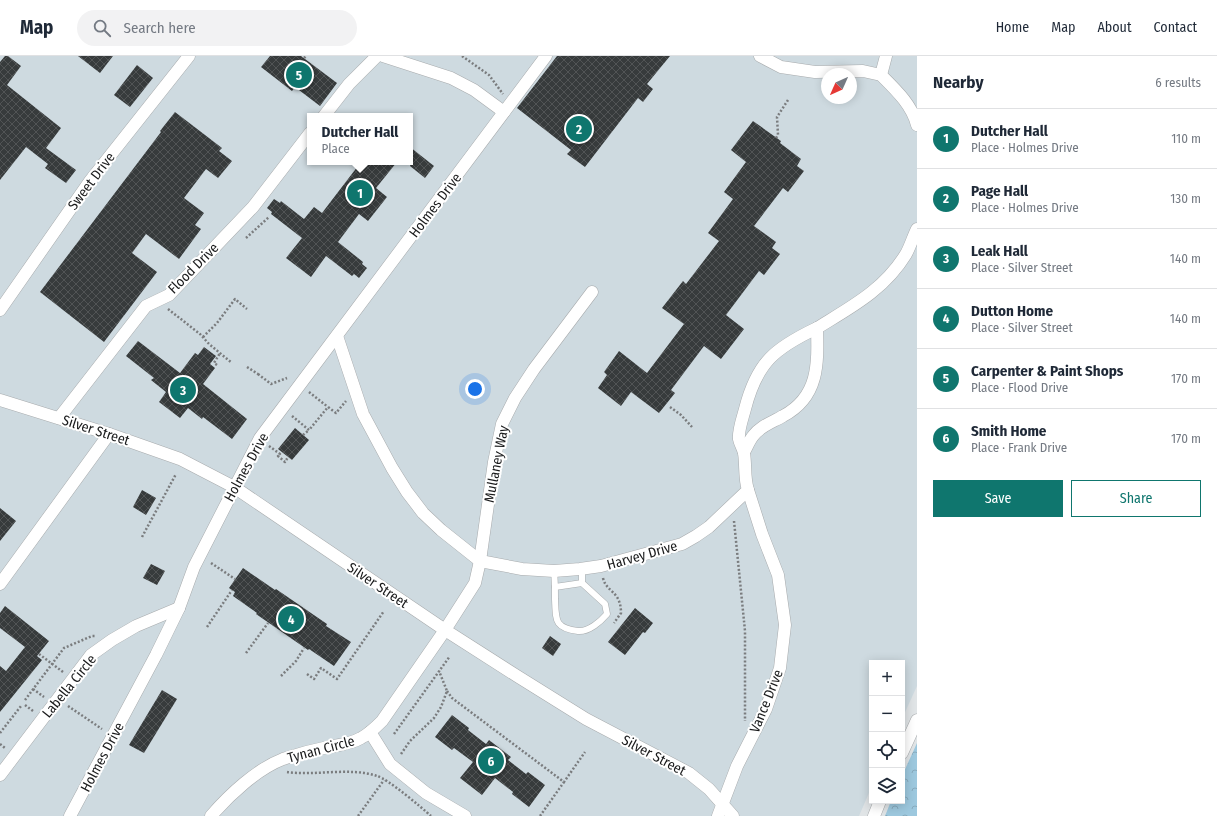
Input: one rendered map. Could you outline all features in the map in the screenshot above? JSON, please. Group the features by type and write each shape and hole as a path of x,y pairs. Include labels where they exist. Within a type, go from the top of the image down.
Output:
{"street":[{"name":"Sweet Drive","path":"0,310 90,181 189,56"},
{"path":"326,113 348,84 377,56"},
{"path":"383,56 451,78 507,108"},
{"name":"Holmes Drive","path":"70,816 156,655 179,608 200,556 234,486 260,438 546,56"},
{"path":"760,56 781,67 815,72 863,71 881,75 902,96 916,120 917,125"},
{"path":"881,75 886,56"},
{"name":"Flood Drive","path":"59,418 146,306 169,295 253,207 307,137"},
{"path":"748,490 744,452 739,438 741,422 752,383 756,376 772,356 786,345 861,301 886,280 906,254 917,229"},
{"name":"Mullaney Way","path":"445,630 475,583 480,561 494,462 502,424 515,398 530,374 592,292"},
{"path":"744,452 752,437 758,431 790,413 804,400 809,392 817,363 817,328"},
{"path":"337,336 353,398 407,492 436,526 480,561"},
{"name":"Silver Street","path":"0,400 180,458 234,486 445,630 586,719 689,773 710,789 733,816"},
{"path":"0,584 109,434"},
{"name":"Harvey Drive","path":"480,561 522,569 554,571 601,566 682,544 709,527 748,490"},
{"name":"Vance Drive","path":"718,816 736,766 766,709 780,668 785,626 778,575 762,534 748,490"},
{"name":"Labella Circle","path":"0,775 91,655 112,640 136,626 179,608"},
{"name":"Tynan Circle","path":"211,816 237,790 266,768 282,760 326,747 353,742 370,732 382,721 445,630"},
{"path":"905,746 917,720"},
{"path":"370,732 390,764 426,794 465,816"},
{"path":"874,816 879,804"}],"lane":[{"path":"554,571 556,619 567,630 582,631 600,622 607,614 605,604 582,583 582,569"},
{"path":"555,587 582,583"}],"path":[{"path":"462,56 489,75 507,108"},
{"path":"776,138 778,135 777,117 788,100"},
{"path":"246,238 269,217"},
{"path":"203,337 235,299 247,309"},
{"path":"157,301 232,362"},
{"path":"208,325 211,328"},
{"path":"217,365 214,363 220,353"},
{"path":"247,366 259,373 271,384 287,378"},
{"path":"299,385 336,413 353,398"},
{"path":"303,436 328,406"},
{"path":"670,407 681,415 692,427"},
{"path":"296,420 309,430"},
{"path":"260,438 280,454 278,456 285,462 288,458"},
{"path":"142,537 176,474"},
{"path":"734,519 745,631 745,725"},
{"path":"200,556 235,579"},
{"path":"207,627 232,590"},
{"path":"307,674 314,679 321,668 337,679 384,611"},
{"path":"246,653 268,623"},
{"path":"281,676 296,661 304,648"},
{"path":"39,654 55,666"},
{"path":"394,734 450,656"},
{"path":"439,671 447,691 452,698 564,782"},
{"path":"401,754 410,741 438,713 447,691"},
{"path":"0,733 21,706"},
{"path":"75,712 113,736"},
{"path":"540,816 585,752"},
{"path":"266,768 296,773 348,772 378,776 431,816"},
{"path":"358,816 384,780"}],"shaded area":[{"path":"0,56 917,56 917,686 905,712 905,660 869,660 869,793 859,816 0,816"}],"green space":[{"path":"917,743 917,816 885,816 890,804 905,804 905,769"}],"building":[{"path":"5,56 8,56 21,66 7,85 61,128 46,148 76,170 66,183 45,168 48,164 26,147 0,180 0,62"},
{"path":"78,56 113,56 100,73"},
{"path":"270,56 301,56 337,83 320,106 295,87 292,91 261,67"},
{"path":"557,56 670,56 647,84 653,89 643,102 638,98 585,167 567,154 571,150 517,108"},
{"path":"137,65 153,78 130,107 114,95"},
{"path":"175,112 222,148 219,151 232,161 218,178 206,169 184,198 204,213 195,225 201,229 179,259 146,234 132,253 157,272 104,342 40,292"},
{"path":"753,121 781,141 780,143 801,159 797,166 804,171 788,192 783,188 754,226 776,242 772,248 780,254 764,275 759,271 726,315 744,329 721,359 704,346 671,390 675,393 659,413 631,392 621,406 598,388 607,375 604,372 619,351 647,373 684,324 662,308 683,281 686,284 719,241 708,233 733,199 724,192 746,162 731,150"},
{"path":"413,149 434,166 425,178 410,166 413,165"},
{"path":"359,165 395,165 376,188 387,197 368,221 359,214 338,242 363,262 362,264 367,268 359,278 354,274 352,276 326,256 311,277 286,258 302,238 271,214 272,212 267,208 274,199 280,203 281,201 304,219 314,207 322,213"},
{"path":"138,341 180,373 195,353 198,355 204,347 216,356 210,364 215,368 203,384 247,419 232,439 203,417 202,419 188,408 180,418 159,402 166,392 151,380 154,378 126,356"},
{"path":"295,428 309,440 292,460 278,449"},
{"path":"142,490 156,498 146,515 133,507"},
{"path":"0,508 16,521 0,541"},
{"path":"151,564 165,571 157,585 143,578"},
{"path":"243,568 275,590 276,589 327,624 326,626 351,642 334,666 256,614 257,613 233,596 235,592 229,588"},
{"path":"5,606 49,641 37,656 42,660 0,712 0,666 6,671 25,647 0,628 0,613"},
{"path":"635,608 653,623 645,633 643,632 625,655 608,642"},
{"path":"550,636 561,644 553,656 542,648"},
{"path":"162,690 177,699 144,753 129,745"},
{"path":"452,715 486,744 489,740 511,757 508,760 526,774 528,772 545,785 529,807 495,778 482,795 460,778 473,762 454,748 452,750 435,737"}],"place":[{"name":"Carpenter & Paint Shops","path":"299,75"},
{"name":"Page Hall","path":"579,129"},
{"name":"Dutcher Hall","path":"360,193"},
{"name":"Leak Hall","path":"183,390"},
{"name":"Dutton Home","path":"291,619"},
{"name":"Smith Home","path":"491,761"}]}
